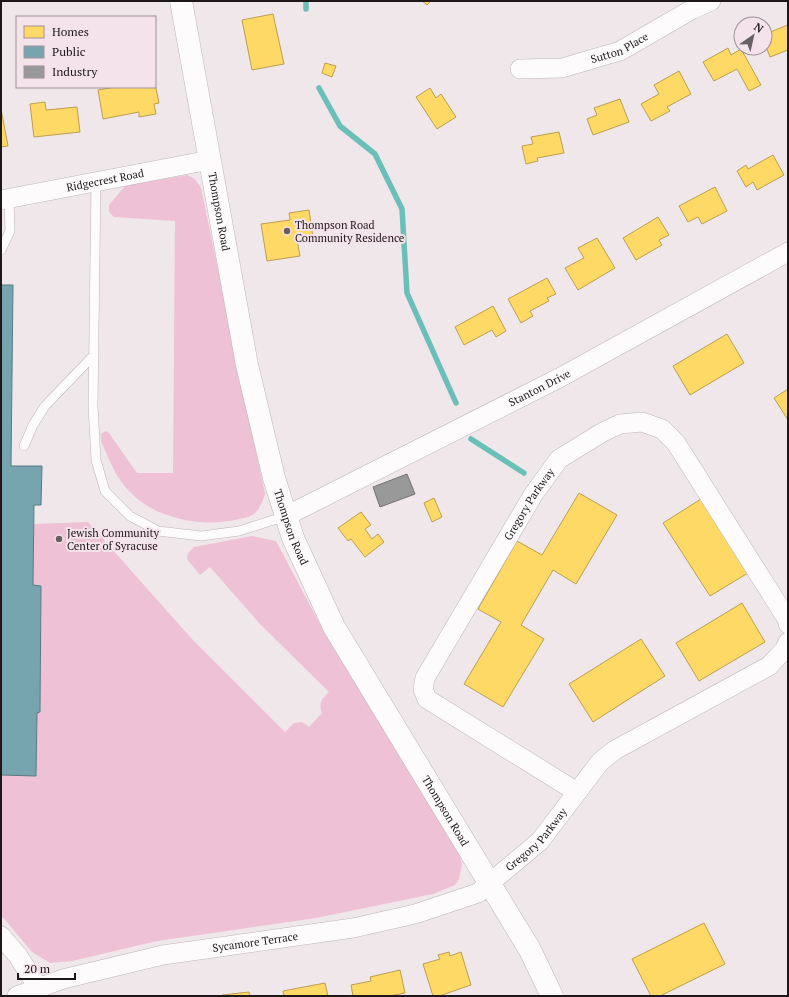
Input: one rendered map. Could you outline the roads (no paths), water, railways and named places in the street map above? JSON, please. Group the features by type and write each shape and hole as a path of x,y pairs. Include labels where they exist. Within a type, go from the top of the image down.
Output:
{"street":[{"name":"Thompson Road","path":"181,1 247,365 274,478 293,538 334,628 530,950 552,996"},
{"name":"Sutton Place","path":"520,69 562,68 620,51 691,10 711,1"},
{"name":"Ridgecrest Road","path":"5,199 210,160"},
{"name":"Stanton Drive","path":"286,516 561,377 788,252"},
{"name":"Gregory Parkway","path":"577,792 427,699 423,689 425,678 533,495 559,459 603,432 620,424 642,422 662,429 676,444 783,612 788,624"},
{"name":"Gregory Parkway","path":"490,884 540,841 600,762 615,750 769,666 785,649 788,642"},
{"name":"Sycamore Terrace","path":"17,996 63,979 163,955 353,928 415,914 478,893 490,884"},
{"path":"1,936 18,956 38,987"}],"lane":[{"path":"96,181 93,406 96,460 105,491 130,516 158,531 201,536 240,531 286,516"},
{"path":"1,250 10,231 5,199"},
{"path":"24,446 33,425 45,406 93,356"}],"waterway":[{"path":"306,1 306,9"},
{"path":"319,88 340,126 375,154 402,209 407,293 456,403"},
{"path":"471,439 524,473"}],"place":[{"name":"Thompson Road Community Residence","path":"287,231"},
{"name":"Jewish Community Center of Syracuse","path":"59,539"}]}
